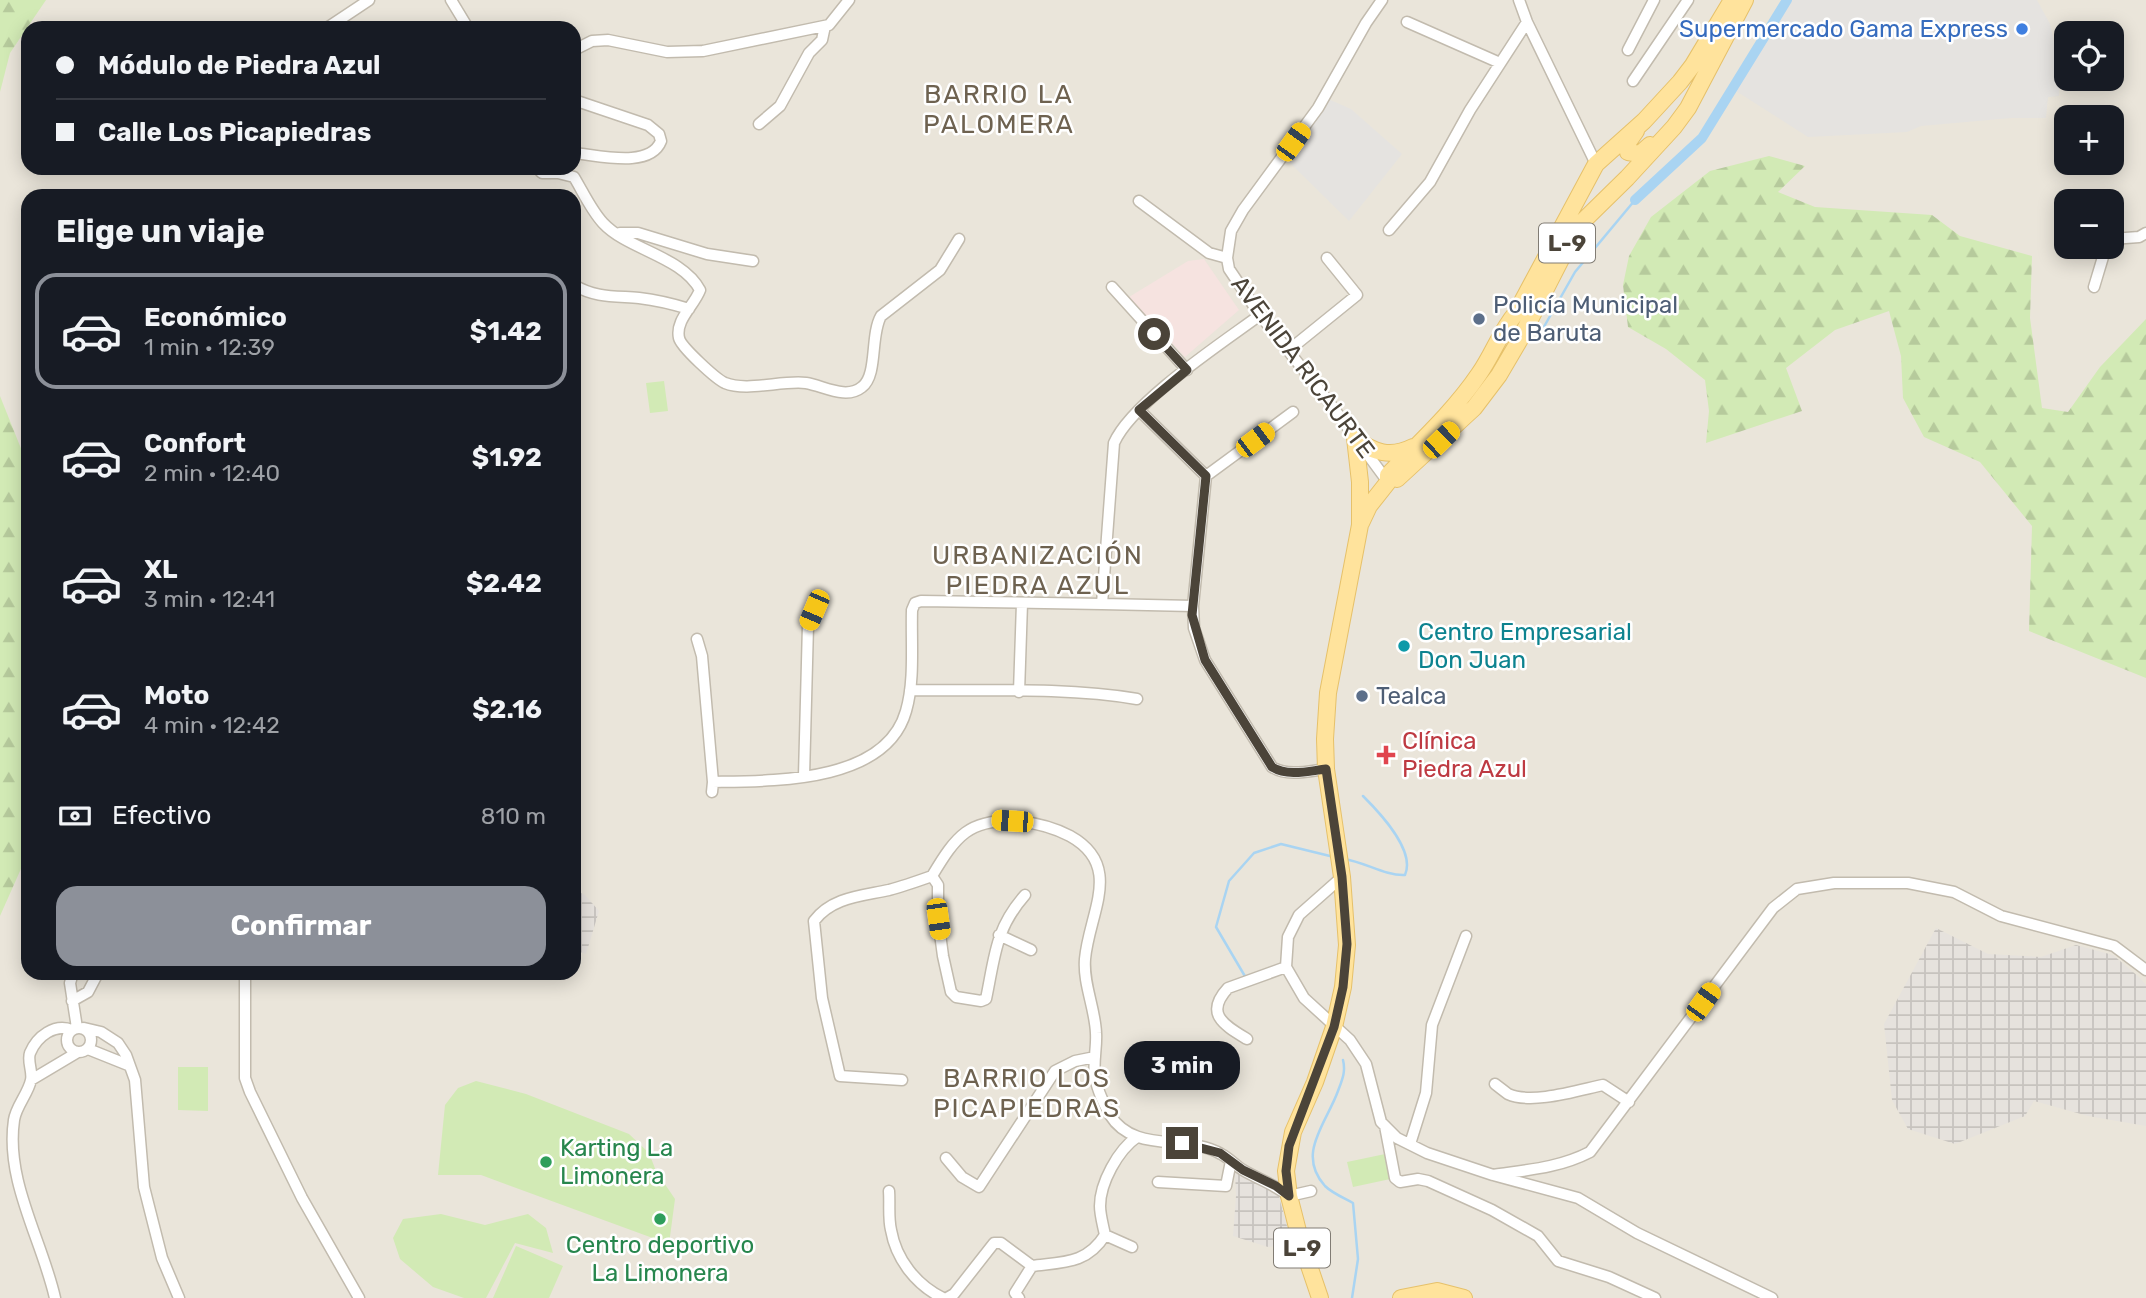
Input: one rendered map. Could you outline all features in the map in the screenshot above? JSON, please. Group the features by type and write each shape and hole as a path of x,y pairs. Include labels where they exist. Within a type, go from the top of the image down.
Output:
{"main road":[{"name":"L-9","path":"1694,95 1654,142 1640,154 1628,152 1627,144 1693,65 1732,0"},
{"name":"L-9","path":"1360,525 1369,506 1388,482 1396,480 1474,408 1499,375 1578,226 1674,127 1745,0"},
{"name":"L-9","path":"1388,482 1388,475 1467,390 1480,372 1505,325 1516,313 1597,164 1644,121"},
{"path":"1578,226 1593,185 1597,164"},
{"name":"L-9","path":"1320,1298 1289,1196 1286,1171 1289,1146 1334,1027 1343,987 1347,944 1342,877 1326,769 1325,739 1328,694 1360,525 1360,482 1355,438"},
{"path":"1355,438 1366,447 1383,453 1401,452 1416,446"},
{"path":"1401,1298 1437,1292 1464,1298"}],"street":[{"path":"338,21 369,0"},
{"path":"452,0 464,21"},
{"path":"581,46 592,41 608,40 677,53 703,51 825,26 835,19 849,0"},
{"name":"AVENIDA RICAURTE","path":"1382,0 1318,108 1243,210 1231,231 1227,258 1236,279 1260,315 1388,482"},
{"path":"1518,0 1597,164"},
{"path":"1628,50 1654,0"},
{"path":"1633,81 1688,0"},
{"path":"1407,22 1500,63"},
{"path":"1389,230 1430,182 1470,110 1527,22"},
{"path":"759,124 779,106 809,53 822,40 825,26"},
{"path":"581,102 648,125 659,134 661,141 654,151 640,158 581,154"},
{"path":"566,175 574,177 604,224 682,271 695,282 700,290 678,329 682,346 727,384 742,386 805,383 851,393 865,385 869,378 876,325 881,316 940,270 959,239"},
{"path":"1139,201 1209,253 1227,258"},
{"path":"617,233 638,233 707,254 753,261"},
{"path":"2124,238 2139,237 2146,233"},
{"path":"1289,350 1357,295 1327,258"},
{"path":"2094,287 2102,259"},
{"path":"1112,288 1187,370"},
{"path":"581,289 596,295 656,300 689,309"},
{"path":"1101,604 1114,443 1120,430 1139,410 1187,370 1260,315"},
{"path":"1139,410 1206,476"},
{"path":"1293,412 1206,476 1193,606 1194,628 1205,660 1266,760 1279,771 1326,769"},
{"path":"697,639 702,656 712,787 804,776 846,766 881,750 901,725 910,690 912,610 915,603 1193,606"},
{"path":"1019,692 1022,603"},
{"path":"804,776 808,625 814,610"},
{"path":"910,690 1118,695 1137,699"},
{"path":"902,1080 840,1076 822,998 814,921 823,909 851,897 891,889 932,876 959,837 977,825 995,820 1029,822 1065,834 1082,843 1095,856 1100,873 1098,902 1085,960 1096,1032 1094,1077 1111,1115 1125,1133 1220,1153 1243,1170 1276,1186 1289,1196 1311,1191"},
{"path":"932,876 938,885 938,919 943,956 951,992 956,997 981,1001 986,999 999,935 1010,912 1025,895"},
{"path":"1342,877 1299,915 1288,937 1286,967 1304,998 1350,1040 1366,1064 1381,1122 1397,1138 1427,1153 1493,1175 1578,1198 1637,1233 1772,1298"},
{"path":"1493,1175 1553,1167 1590,1152 1773,908 1797,889 1834,883 1908,883 1954,891 2001,916 2114,946 2146,970"},
{"path":"999,935 1031,950"},
{"path":"1410,1144 1426,1093 1432,1025 1466,936"},
{"path":"1247,1039 1223,1025 1218,1017 1217,1004 1222,994 1228,988 1286,967"},
{"path":"31,1080 83,1050 92,1037 78,1028 71,980"},
{"path":"72,1001 88,992 94,980"},
{"path":"244,980 245,1078 250,1092 302,1198 359,1298"},
{"path":"243,992 248,980"},
{"path":"55,1298 13,1155 14,1117 31,1080 29,1054 55,1027 65,1027 101,1032 118,1043 126,1055 135,1080 139,1108 141,1166 148,1209 162,1258 179,1298"},
{"path":"78,1028 68,1035 67,1043 71,1049 83,1050 128,1065"},
{"path":"946,1158 962,1177 979,1187 1055,1071 1075,1061 1095,1057"},
{"path":"1495,1084 1508,1094 1519,1096 1548,1096 1603,1085 1629,1102"},
{"path":"1385,1126 1395,1178 1400,1182 1418,1179 1428,1181 1492,1210 1538,1236 1558,1261 1609,1277 1655,1298"},
{"path":"889,1191 891,1231 904,1265 917,1279 945,1298 954,1294 994,1243 1000,1243 1032,1266 1087,1256 1105,1235 1101,1195 1116,1156 1137,1137"},
{"path":"1158,1182 1226,1186 1231,1161"},
{"path":"1105,1235 1132,1247"},
{"path":"1019,1298 1015,1293 1032,1266"}],"shaded area":[{"path":"0,0 2146,0 2146,1298 0,1298"},
{"path":"1788,0 2037,0 2050,24 2054,42 2054,91 2059,91 2059,96 2048,97 2046,118 2011,118 1921,126 1907,132 1808,137 1736,91"},
{"path":"1328,99 1351,109 1402,154 1349,221 1286,159"},
{"path":"1204,259 1239,310 1185,357 1129,297 1188,261"},
{"path":"581,893 599,911 586,954 581,952"},
{"path":"1936,928 1988,954 2041,957 2076,945 2113,955 2139,977 2146,985 2146,1126 2088,1116 2034,1101 2025,1116 1955,1144 1908,1129 1892,1100 1884,1024"},
{"path":"1235,1170 1244,1177 1276,1186 1290,1237 1277,1237 1275,1246 1268,1247 1233,1236"}],"green space":[{"path":"0,0 46,0 32,21 21,21 21,37 10,53 0,92"},
{"path":"1769,156 1805,166 1778,192 1815,207 1932,215 1960,236 2032,256 2030,318 2042,408 2068,412 2100,367 2146,319 2146,678 2029,631 2032,526 1980,462 1924,437 1903,398 1901,356 1889,311 1835,330 1786,368 1802,411 1706,443 1709,411 1705,380 1666,349 1628,327 1623,285 1629,256 1651,217 1710,171"},
{"path":"664,381 668,411 650,413 646,383"},
{"path":"0,396 21,448 21,869 0,916"},
{"path":"178,1067 208,1067 208,1111 178,1110"},
{"name":"Karting La Limonera","path":"476,1081 526,1094 629,1134 649,1153 656,1171 675,1199 669,1244 481,1175 438,1175 445,1105 458,1088"},
{"path":"1390,1153 1395,1178 1353,1187 1347,1162"},
{"path":"441,1214 485,1225 528,1214 546,1228 553,1253 515,1243 486,1298 464,1298 433,1287 400,1259 393,1238 403,1219"},
{"path":"516,1246 563,1266 549,1298 493,1298"}],"waterway":[{"path":"1635,200 1702,138 1787,0"},
{"path":"1541,332 1575,272 1635,200"},
{"path":"1344,859 1405,875 1407,865 1401,843 1386,821 1363,796"},
{"path":"1246,978 1216,927 1229,881 1254,853 1281,844 1334,857"},
{"path":"1343,1060 1342,1080 1316,1139 1313,1162 1325,1186 1353,1203 1358,1259 1352,1298"}],"place":[{"name":"Supermercado Gama Express","path":"2022,29"},
{"name":"Policía Municipal de Baruta","path":"1479,319"},
{"name":"Centro Empresarial Don Juan","path":"1404,646"},
{"name":"Tealca","path":"1362,696"},
{"name":"Clínica Piedra Azul","path":"1386,755"},
{"name":"Karting La Limonera","path":"546,1162"},
{"name":"Centro deportivo La Limonera","path":"660,1219"}],"district":[{"name":"BARRIO LA PALOMERA","path":"999,109"},
{"name":"URBANIZACIÓN PIEDRA AZUL","path":"1038,570"},
{"name":"BARRIO LOS PICAPIEDRAS","path":"1027,1093"}],"route":[{"path":"1154,334 1187,370 1139,410 1206,476 1192,615 1200,649 1272,767 1291,772 1326,769 1342,877 1347,944 1343,987 1334,1027 1289,1146 1286,1171 1289,1196 1276,1186 1243,1170 1220,1153 1182,1143"}]}
